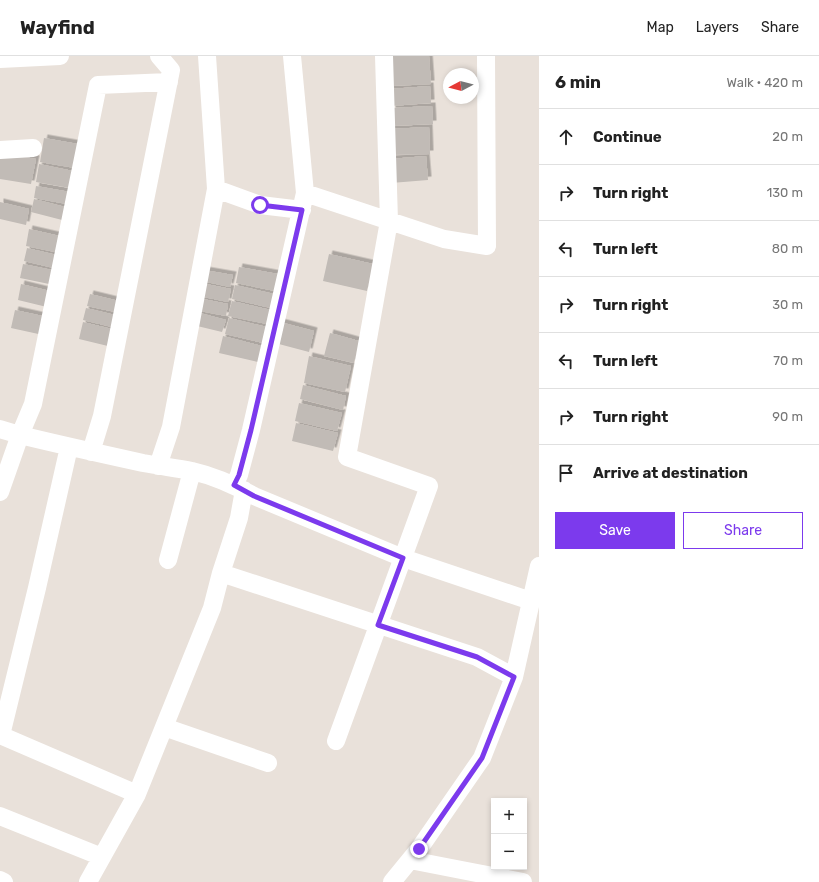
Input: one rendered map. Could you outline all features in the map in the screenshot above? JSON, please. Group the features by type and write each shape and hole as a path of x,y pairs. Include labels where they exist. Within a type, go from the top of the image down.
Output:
{"street":[{"path":"0,59 60,56"},
{"path":"91,452 102,416 169,82 171,70 159,56"},
{"path":"158,466 171,427 216,189 207,56"},
{"path":"88,882 137,794 212,608 221,573 240,518 239,475 251,430 304,201 292,56"},
{"path":"336,741 429,486 347,457 389,221 384,56"},
{"path":"216,189 260,205 304,201 389,221 444,239 487,246 486,56"},
{"path":"0,492 20,435 33,404 98,85 169,82"},
{"path":"0,150 33,148"},
{"path":"0,429 91,452 158,466 192,471 239,488 254,496 403,558 532,601"},
{"path":"69,447 37,588 0,735 137,794"},
{"path":"168,560 192,471"},
{"path":"392,882 419,849 482,758 514,677 539,566"},
{"path":"221,573 477,657 514,677"},
{"path":"164,727 268,762"},
{"path":"0,816 102,857"},
{"path":"410,860 523,882"},
{"path":"0,880 4,882"}],"building":[{"path":"390,56 429,56 431,84 392,86"},
{"path":"430,86 431,103 391,106 390,89"},
{"path":"432,106 433,124 393,126 392,108"},
{"path":"429,127 430,154 392,155 390,129"},
{"path":"44,138 78,144 75,168 40,162"},
{"path":"0,153 36,159 31,184 0,179"},
{"path":"426,156 428,180 391,183 390,159"},
{"path":"39,164 73,171 70,188 36,182"},
{"path":"36,186 70,192 67,204 34,198"},
{"path":"34,199 69,208 66,221 31,212"},
{"path":"0,202 29,209 26,225 0,219"},
{"path":"29,229 64,237 60,253 26,246"},
{"path":"27,248 61,256 58,269 24,261"},
{"path":"329,254 373,264 367,291 323,281"},
{"path":"23,264 57,271 54,285 20,278"},
{"path":"239,267 278,274 275,291 236,283"},
{"path":"204,270 233,275 230,287 202,281"},
{"path":"201,283 231,289 228,302 199,296"},
{"path":"21,284 54,292 51,308 18,300"},
{"path":"235,285 274,294 271,308 232,299"},
{"path":"90,294 123,302 120,313 87,306"},
{"path":"198,298 228,304 226,316 195,310"},
{"path":"232,301 271,310 267,324 228,316"},
{"path":"86,308 119,316 116,328 83,320"},
{"path":"15,310 47,317 43,335 11,328"},
{"path":"196,312 226,320 222,332 193,325"},
{"path":"229,318 267,327 263,343 225,334"},
{"path":"83,322 116,330 112,347 79,339"},
{"path":"280,322 314,331 309,352 275,343"},
{"path":"330,333 359,341 354,363 324,356"},
{"path":"223,336 262,346 258,362 219,353"},
{"path":"309,356 351,366 345,392 304,383"},
{"path":"303,385 346,396 343,410 300,399"},
{"path":"299,403 342,413 337,431 295,421"},
{"path":"296,423 338,433 333,451 292,441"}],"route":[{"path":"260,205 302,210 251,430 239,475 234,485 254,496 403,558 378,625 477,657 514,677 482,758 419,849"}]}
